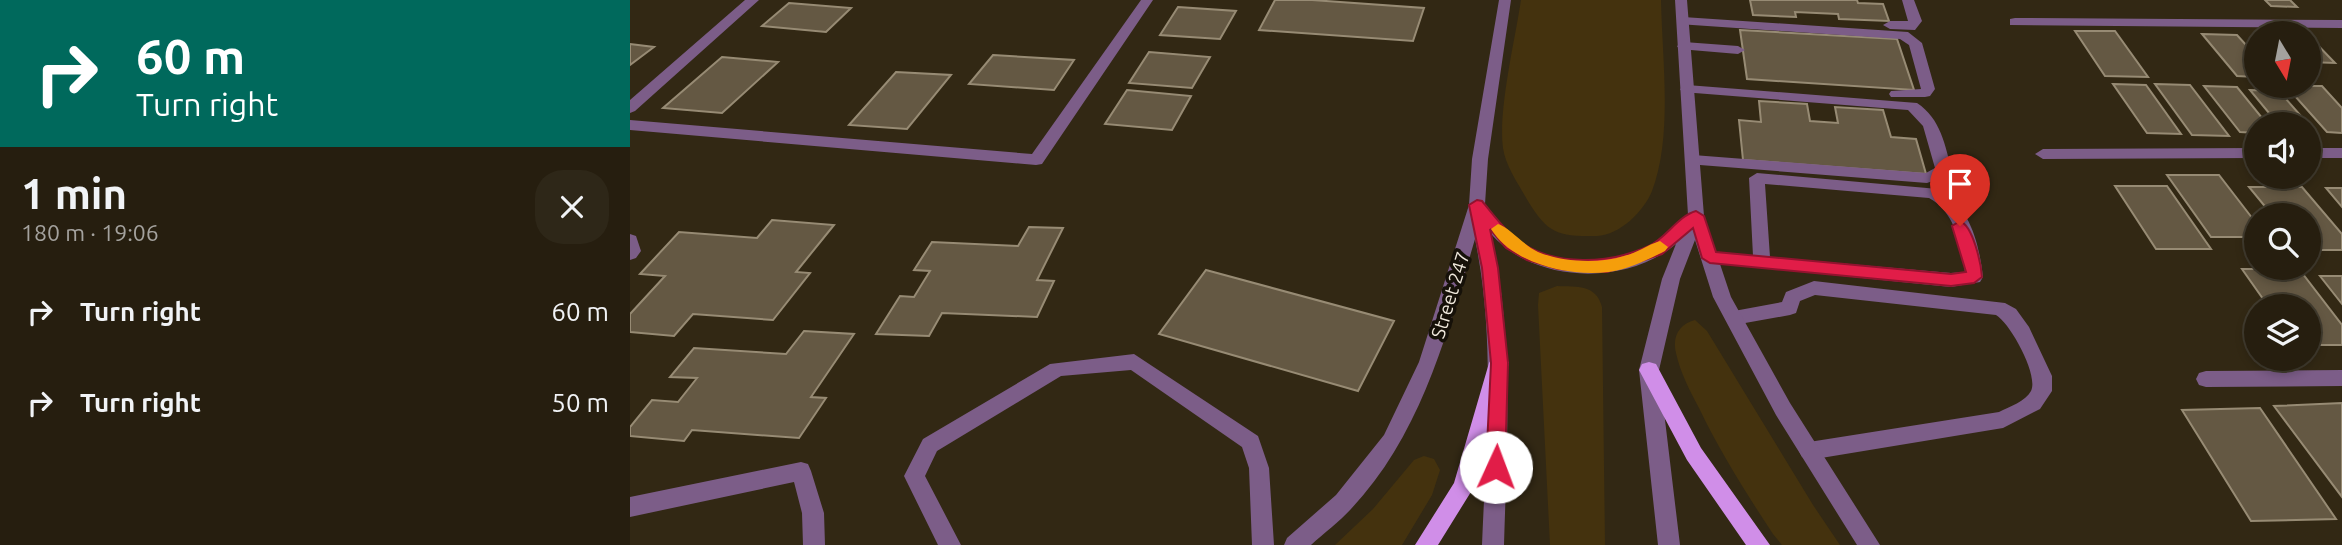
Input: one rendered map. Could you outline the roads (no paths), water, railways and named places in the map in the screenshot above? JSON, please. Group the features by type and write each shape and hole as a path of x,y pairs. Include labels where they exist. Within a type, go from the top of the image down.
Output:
{"main road":[{"path":"1426,545 1463,487 1499,363"},
{"path":"1649,370 1694,454 1759,545"}],"street":[{"path":"630,108 753,0"},
{"path":"630,125 1036,160 1147,0"},
{"name":"Street 247","path":"1295,545 1344,502 1391,441 1429,362 1477,205 1480,159 1505,0"},
{"path":"1682,12 1910,27 1915,20 1908,0"},
{"path":"1682,12 1696,216 1723,297 1783,409 1869,545"},
{"path":"1682,12 1903,35 1915,43 1928,89 1925,93 1910,96 1687,83"},
{"path":"2015,22 2342,24"},
{"path":"1685,46 1738,50"},
{"path":"1687,83 1912,106 1923,112 1930,122 1944,171 1927,178 1693,160"},
{"path":"2043,154 2244,153"},
{"path":"2321,153 2342,153"},
{"path":"1710,258 1951,280 1974,277 1973,264 1953,208 1932,193 1757,178 1762,261"},
{"path":"1477,205 1512,244 1532,256 1558,264 1607,266 1657,250 1696,216"},
{"path":"1477,205 1490,268 1499,363 1493,545"},
{"path":"1669,545 1649,370 1671,279 1696,216"},
{"path":"630,240 630,254"},
{"path":"1734,318 1790,308 1792,297 1815,288 1999,308 2010,314 2022,332 2042,376 2042,391 2033,403 2003,421 1809,451"},
{"path":"950,545 914,476 930,445 1057,369 1134,362 1251,442 1259,468 1263,545"},
{"path":"2206,379 2342,378"},
{"path":"630,507 801,471 813,513 814,545"}]}
